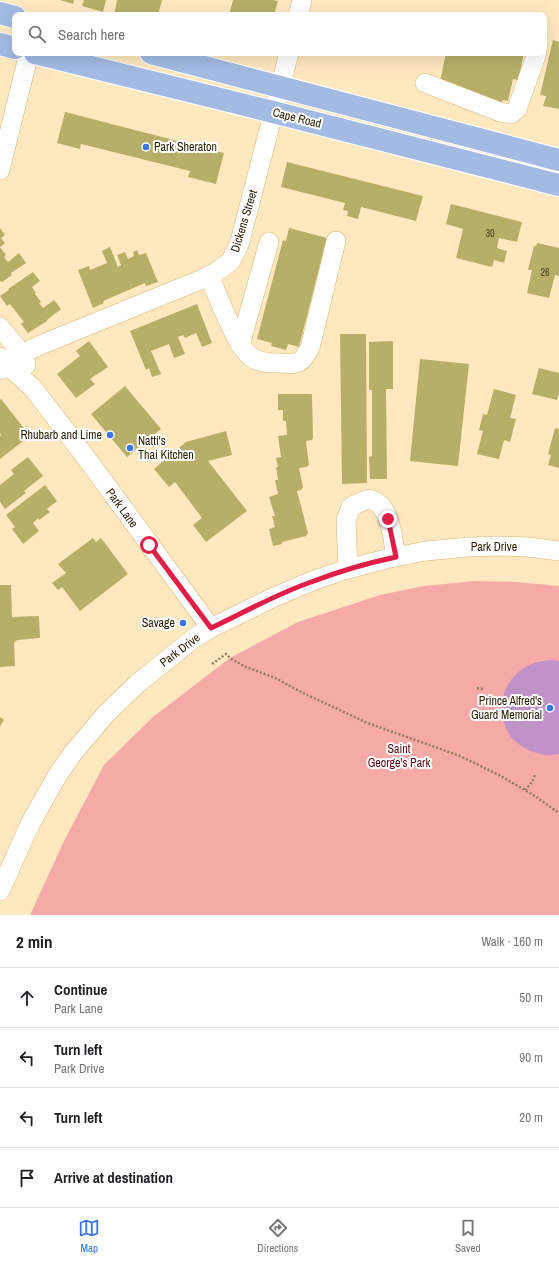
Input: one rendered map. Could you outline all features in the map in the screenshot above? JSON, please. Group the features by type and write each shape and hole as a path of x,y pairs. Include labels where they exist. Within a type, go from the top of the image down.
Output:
{"main road":[{"path":"0,13 12,16"},
{"path":"0,44 12,47"},
{"name":"Cape Road","path":"46,56 559,185"},
{"path":"162,56 559,160"}],"street":[{"path":"299,12 302,0"},
{"path":"0,170 28,56"},
{"name":"Dickens Street","path":"2,364 38,346 209,275 231,261 239,245 287,56"},
{"path":"425,83 500,112 511,114 517,109 536,56"},
{"path":"209,275 227,318 243,350 252,358 266,363 296,364 303,360 310,348 336,241"},
{"path":"240,344 269,242"},
{"name":"Park Lane","path":"0,327 22,354 33,388"},
{"name":"Park Lane","path":"2,364 33,388 211,628"},
{"path":"348,569 346,520 352,507 362,501 372,500 382,506 388,519 396,557"},
{"name":"Park Drive","path":"0,888 30,824 57,776 73,753 105,715 137,684 194,638 211,628 279,595 312,581 348,569 396,557 426,551 468,547 528,547 559,551"}],"path":[{"path":"212,664 226,654 244,666 275,678 307,695 365,722 460,756 499,775 525,790 559,813"},
{"path":"477,688 483,689"},
{"path":"525,790 532,782 535,775"}],"green space":[{"name":"Saint George's Park","path":"475,581 516,582 559,586 559,915 30,915 65,839 104,765 153,717 230,658 298,622 380,595 424,586"}],"shaded area":[{"path":"550,660 559,661 559,754 543,755 521,746 512,738 503,720 502,710 505,691 516,674 530,665"}],"building":[{"path":"60,0 74,0 73,4"},
{"path":"84,0 106,0 103,12 82,6"},
{"path":"117,0 162,0 159,12 115,12"},
{"path":"233,0 278,1 275,12 230,12"},
{"path":"553,40 559,42 559,109 543,106 546,96 540,95"},
{"path":"445,56 523,56 518,80 513,79 508,101 503,100 500,104 439,86"},
{"name":"Park Sheraton","path":"65,112 224,153 216,184 188,177 190,171 81,144 80,149 57,143"},
{"path":"287,162 423,196 416,221 361,207 358,219 347,216 348,211 343,210 345,203 281,187"},
{"path":"451,204 522,222 517,242 499,238 497,248 507,251 504,263 494,260 492,267 456,258 463,229 446,224"},
{"path":"0,228 5,235 1,238 5,243 0,247"},
{"path":"289,228 327,238 299,347 288,344 286,350 271,346 272,343 257,339 283,240 286,241"},
{"path":"537,243 559,248 559,276 555,275 549,298 527,293 532,270 528,270 534,246 536,246"},
{"path":"0,247 6,255 4,257 8,262 19,253 26,263 11,273 12,275 2,282 0,282"},
{"path":"110,247 118,267 121,265 117,255 125,252 128,259 134,256 133,252 137,250 139,255 146,253 158,282 146,286 145,283 103,301 104,303 93,308 78,270 89,266 90,270 107,263 102,251"},
{"path":"33,272 40,281 32,287 41,302 39,303 43,308 54,300 61,309 47,321 28,333 21,324 24,322 10,304 7,306 0,296"},
{"path":"197,304 212,343 202,347 196,333 185,338 183,335 178,337 185,354 174,358 169,344 151,351 161,374 152,377 149,368 146,370 130,331"},
{"path":"340,334 366,334 367,483 342,484"},
{"path":"89,341 108,367 90,379 95,384 76,398 57,374 80,356 76,351"},
{"path":"393,341 393,389 386,389 387,479 370,479 369,457 372,456 372,390 369,390 369,342"},
{"path":"420,359 469,364 458,466 410,461"},
{"path":"539,368 559,373 559,394 557,400 532,394"},
{"path":"125,386 161,429 127,457 91,414"},
{"path":"494,389 516,395 510,418 516,419 510,442 504,440 499,459 477,454 483,431 479,430 483,414 487,415"},
{"path":"278,394 312,395 313,438 312,440 306,441 309,465 299,468 303,487 301,490 297,491 308,533 306,536 282,542 282,544 273,546 269,529 275,527 272,516 275,516 269,497 278,494 275,480 278,480 276,458 281,457 278,436 287,435 286,421 283,421 283,410 278,410"},
{"path":"1,399 30,436 0,459 0,400"},
{"path":"555,428 559,429 559,468 548,465 551,455 548,454"},
{"path":"226,431 232,455 208,461 247,511 206,542 193,525 202,518 175,482 169,487 154,469 186,442"},
{"path":"28,457 43,476 24,491 26,493 5,509 0,502 0,485 14,474 11,470"},
{"path":"45,485 57,501 47,509 50,512 39,520 38,518 33,523 39,531 23,544 12,529 15,527 6,515"},
{"path":"93,538 96,542 101,538 128,574 80,611 62,587 58,590 52,583 66,573 58,564"},
{"path":"0,585 11,585 12,617 39,616 40,638 17,640 14,643 15,666 0,667"},
{"path":"0,717 4,720 0,726"}],"place":[{"name":"Park Sheraton","path":"146,147"},
{"name":"Rhubarb and Lime","path":"110,435"},
{"name":"Natti's Thai Kitchen","path":"130,448"},
{"name":"Savage","path":"183,623"},
{"name":"Prince Alfred's Guard Memorial","path":"550,708"}],"route":[{"path":"149,545 211,628 272,598 312,581 344,570 396,557 388,519"}]}
